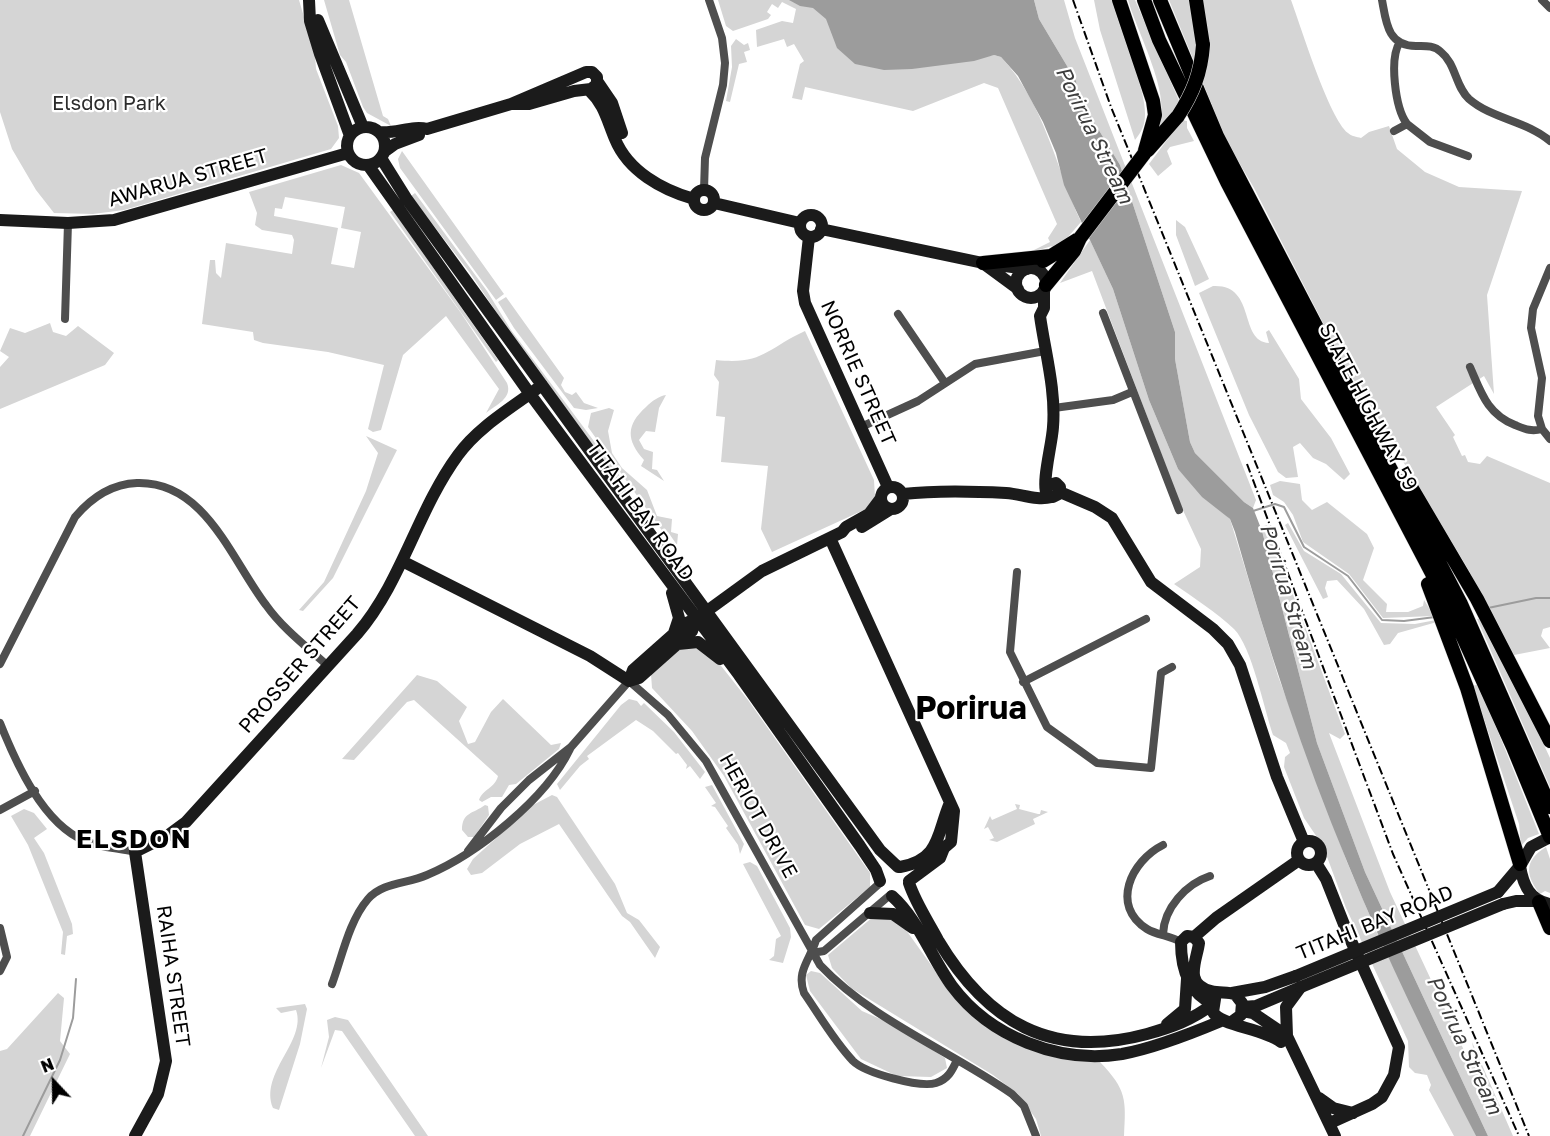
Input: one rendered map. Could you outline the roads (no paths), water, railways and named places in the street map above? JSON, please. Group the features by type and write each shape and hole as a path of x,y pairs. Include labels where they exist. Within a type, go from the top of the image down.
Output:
{"main road":[{"path":"1119,0 1153,101 1155,115 1144,154"},
{"name":"STATE HIGHWAY 59","path":"1144,0 1159,40 1218,163 1379,457"},
{"name":"STATE HIGHWAY 59","path":"1160,0 1217,136 1379,457 1450,606 1513,747 1547,838"},
{"path":"983,263 1021,292 1036,297 1045,288 1144,154 1178,116 1194,88 1202,62 1203,45 1196,0"},
{"path":"310,3 363,127"},
{"path":"310,3 310,21 350,136 348,153 354,160 368,165 395,144 422,135 427,129"},
{"path":"511,105 526,96 581,75 580,84 591,87 603,105 625,159 656,184 694,199 697,207 703,210 710,209 714,203 712,194 704,190 694,199"},
{"path":"350,136 363,127 393,133 420,127 427,129 511,105 529,104 591,87"},
{"path":"380,132 385,142 383,155"},
{"name":"AWARUA STREET","path":"0,220 68,223 98,222 129,217 348,153"},
{"name":"TITAHI BAY ROAD","path":"383,155 406,198 880,850 899,867"},
{"name":"TITAHI BAY ROAD","path":"368,165 530,394 739,675 860,846 876,870 880,882"},
{"path":"714,203 800,223"},
{"path":"814,216 820,221 821,230 816,236 808,237 801,231 800,223 806,217 814,216"},
{"path":"821,230 1042,273 1045,288 1044,308 1040,316 1054,408 1050,461 1052,489"},
{"name":"NORRIE STREET","path":"808,237 802,291 805,303 861,427 884,493"},
{"path":"1040,316 1032,311 1021,292 1018,277 1080,238"},
{"path":"983,263 1022,261 1051,256"},
{"name":"PROSSER STREET","path":"135,852 167,836 186,822 328,666 374,613 457,457 478,433 542,385"},
{"path":"1379,457 1394,461 1417,496 1488,619 1550,741"},
{"path":"1379,457 1457,623 1524,885 1542,903 1550,928"},
{"path":"629,681 633,670 646,658 692,631 696,620 706,610 762,571 842,532 846,527 868,514 884,493 897,487 903,494"},
{"path":"903,494 940,490 1021,494 1052,489 1095,507 1112,518 1151,582 1213,629 1228,644 1240,665 1277,777 1305,842"},
{"path":"884,493 885,507 891,509"},
{"path":"842,532 854,532 901,505 903,494"},
{"path":"830,538 942,782 949,805 943,848 909,882 904,892 891,895"},
{"name":"HERIOT DRIVE","path":"402,561 599,661 629,681"},
{"path":"629,681 639,678 675,639 678,612 666,579"},
{"name":"STATE HIGHWAY 59","path":"1457,623 1550,807"},
{"path":"675,639 705,645 739,675"},
{"path":"599,661 624,665 646,658"},
{"name":"TITAHI BAY ROAD","path":"1501,898 1531,847 1547,838"},
{"path":"1312,841 1319,846 1321,855 1316,863 1308,865 1299,860 1297,850 1305,842 1312,841"},
{"path":"943,848 920,860 886,869 880,882 884,892 901,903 940,969 965,1001 1000,1030 1042,1048 1079,1055 1121,1054 1141,1050 1238,1019 1243,1009"},
{"name":"RAIHA STREET","path":"135,852 166,1061 158,1094 135,1136"},
{"path":"1186,948 1199,943 1194,937 1216,918 1299,860"},
{"path":"1316,863 1326,879 1347,932 1399,1044 1398,1063 1386,1091 1378,1101 1330,1123"},
{"path":"899,867 907,873 918,904 974,992 1007,1019 1046,1036 1080,1042 1119,1041 1184,1023 1213,1004 1218,996 1229,993"},
{"name":"TITAHI BAY ROAD","path":"1243,1009 1256,1006 1299,981 1501,898 1542,903"},
{"path":"870,913 893,914 919,933"},
{"path":"1186,948 1183,971 1198,994 1213,1004"},
{"path":"1186,948 1199,984 1213,992 1229,993 1238,997 1243,1009 1253,1013 1288,1041 1335,1136"},
{"path":"1144,1035 1173,1020 1185,1009 1187,979"},
{"path":"1288,1041 1286,1007 1299,981"},
{"name":"TITAHI BAY ROAD","path":"1229,993 1299,981"},
{"path":"1213,1004 1213,1012 1225,1022 1260,1030 1288,1041"},
{"path":"1318,1098 1333,1108 1353,1113"},
{"path":"1341,1136 1342,1127 1353,1113"}],"street":[{"path":"704,190 705,158 723,86 725,63 722,38 709,0"},
{"path":"1382,0 1388,31 1400,42 1410,45 1427,45 1440,51 1447,58 1467,97 1482,107 1536,130 1550,141"},
{"path":"1542,0 1550,8"},
{"path":"1400,42 1394,52 1394,63 1399,107 1407,124 1430,142 1468,156"},
{"path":"1394,131 1407,124"},
{"path":"64,319 68,223"},
{"path":"1550,268 1533,309 1531,328 1542,378 1538,411 1542,429 1550,439"},
{"path":"1103,313 1179,510"},
{"path":"898,314 945,383"},
{"path":"861,427 908,406 980,362 1045,351"},
{"path":"1470,367 1483,398 1493,412 1528,431 1542,429"},
{"path":"1054,408 1113,400 1132,393"},
{"path":"0,664 75,517 101,493 118,486 147,483 169,489 195,504 276,619 328,666"},
{"path":"1017,572 1010,652 1047,728 1097,763 1151,768 1161,673 1172,667"},
{"path":"1023,682 1146,619"},
{"path":"468,851 501,808 529,780 571,747 629,681"},
{"name":"HERIOT DRIVE","path":"629,681 668,715 706,761 812,953 848,992 1012,1094 1024,1106 1036,1136"},
{"path":"0,723 34,791 50,816 74,836 104,847 135,852"},
{"path":"332,984 357,915 369,897 389,886 431,873 468,851 502,826 538,792 564,761 571,747"},
{"path":"0,810 34,791"},
{"path":"1163,845 1146,856 1129,881 1125,897 1134,918 1149,931 1162,934 1186,948"},
{"path":"1162,934 1164,922 1177,897 1210,876"},
{"path":"880,882 816,940 812,953 802,968 804,993 854,1062 896,1079 934,1084 948,1077 957,1060"},
{"path":"812,953 824,951 891,895"},
{"path":"0,928 7,957 0,971"},
{"path":"800,932 822,933"}],"water":[{"name":"Porirua Stream","path":"789,0 1034,0 1039,19 1076,81 1080,99 1120,165 1175,332 1175,359 1190,442 1195,453 1244,502 1253,508 1262,531 1317,743 1365,872 1488,1136 1476,1136 1393,967 1332,823 1301,741 1230,519 1202,497 1178,469 1149,400 1113,289 1064,185 1056,153 1043,122 1018,76 1001,57 994,55 974,61 912,69 884,70 855,64 837,48 826,19 813,8 800,6"}],"waterway":[{"path":"1253,511 1275,504 1284,507 1304,547 1348,576 1382,620 1404,621 1435,617"},
{"path":"1488,608 1536,598 1550,598"},
{"path":"23,1136 60,1060 73,1018 76,979"}],"railway":[{"path":"1073,0 1111,107 1529,1136"},
{"path":"1247,464 1393,854 1519,1136"}],"district":[{"name":"Porirua","path":"971,709"},
{"name":"ELSDON","path":"134,840"}],"park label":[{"name":"Elsdon Park","path":"109,104"}]}
